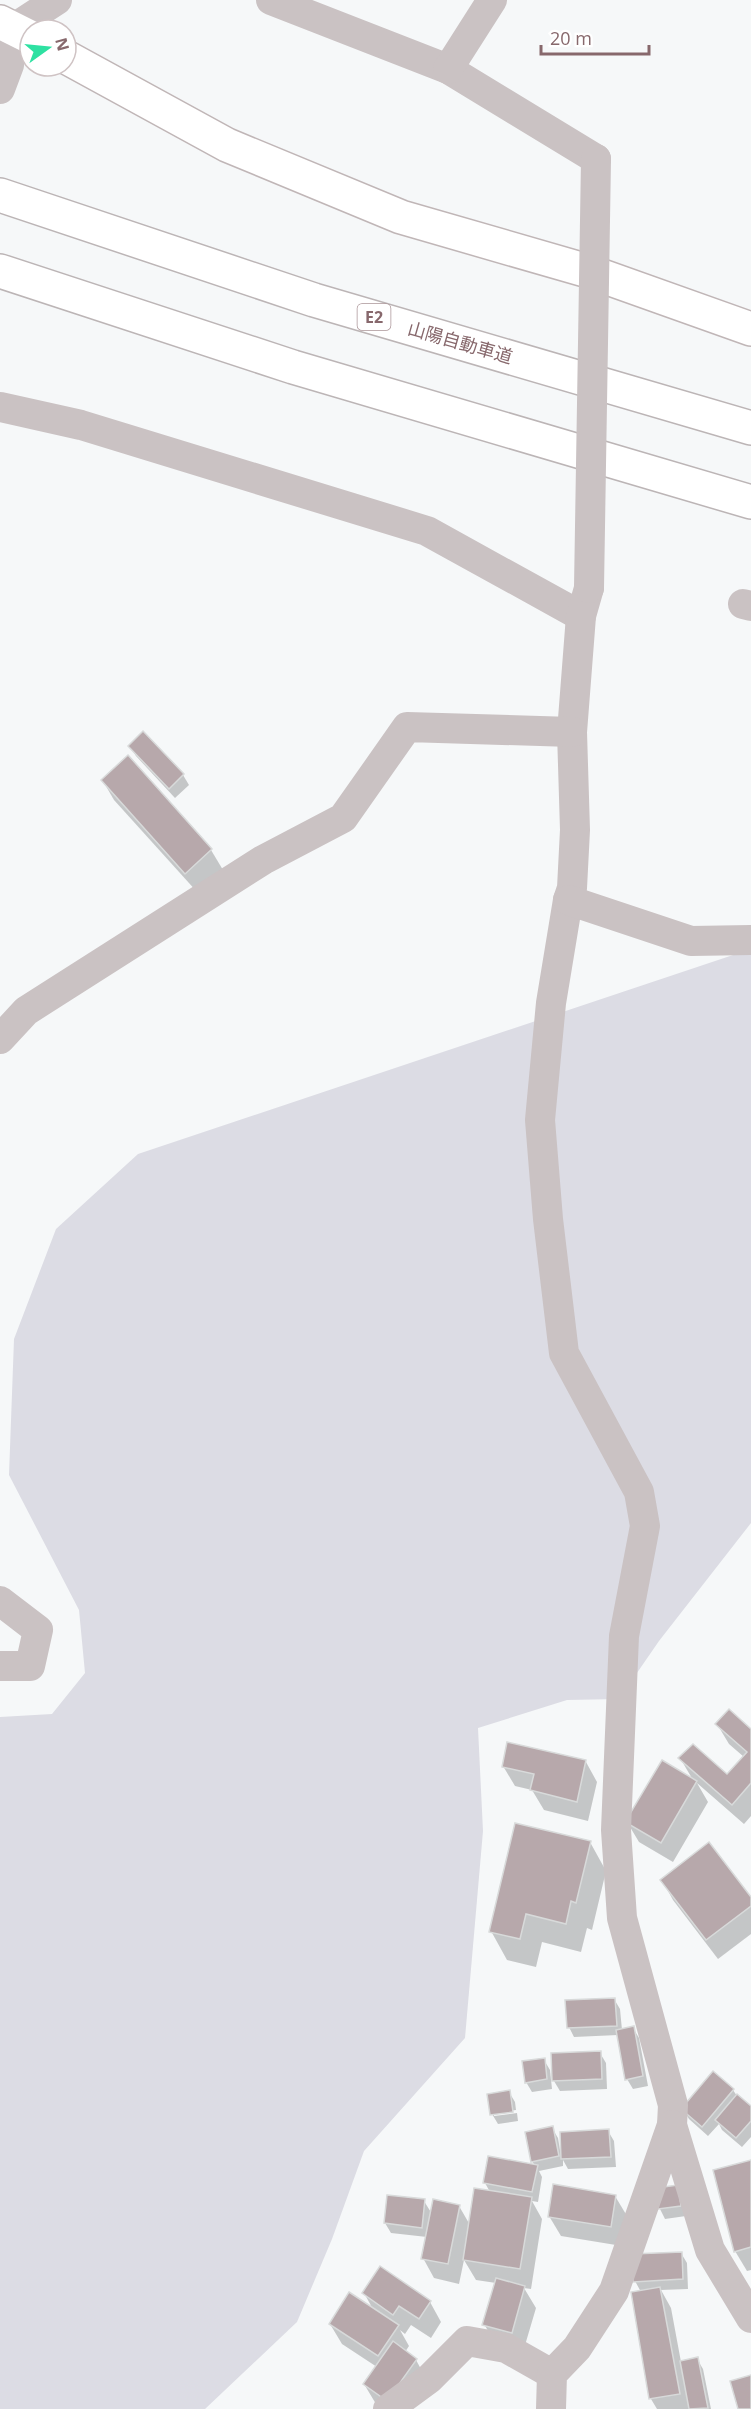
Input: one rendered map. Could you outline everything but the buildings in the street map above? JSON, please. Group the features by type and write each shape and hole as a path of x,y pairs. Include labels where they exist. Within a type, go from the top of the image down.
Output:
{"main road":[{"path":"78,64 227,145 402,217 588,271 751,328"},
{"name":"山陽自動車道","path":"0,195 314,300 751,428"},
{"path":"0,271 293,367 751,502"}],"street":[{"path":"4,77 15,29 57,0"},
{"path":"272,0 448,69 596,159 589,588 581,616 572,732 576,830 572,888 551,1003 540,1120 564,1353 639,1492 645,1526 624,1636 616,1830 622,1918 673,2105 672,2126 614,2291 577,2348 552,2373 552,2409"},
{"path":"448,69 492,0"},
{"path":"0,407 81,425 427,531 581,616"},
{"path":"0,1039 26,1011 263,860 343,818 407,728 572,732"},
{"path":"568,900 691,941 751,940"},
{"path":"0,1601 38,1630 30,1666 0,1666"},
{"path":"672,2126 710,2250 751,2318"},
{"path":"388,2409 429,2379 467,2341 506,2348 552,2373"}],"shaded area":[{"path":"751,949 751,1523 659,1641 619,1699 567,1700 478,1728 483,1831 465,2038 364,2151 332,2239 297,2322 205,2409 0,2409 0,1717 52,1714 85,1673 79,1610 9,1475 14,1339 56,1229 138,1154"}]}
